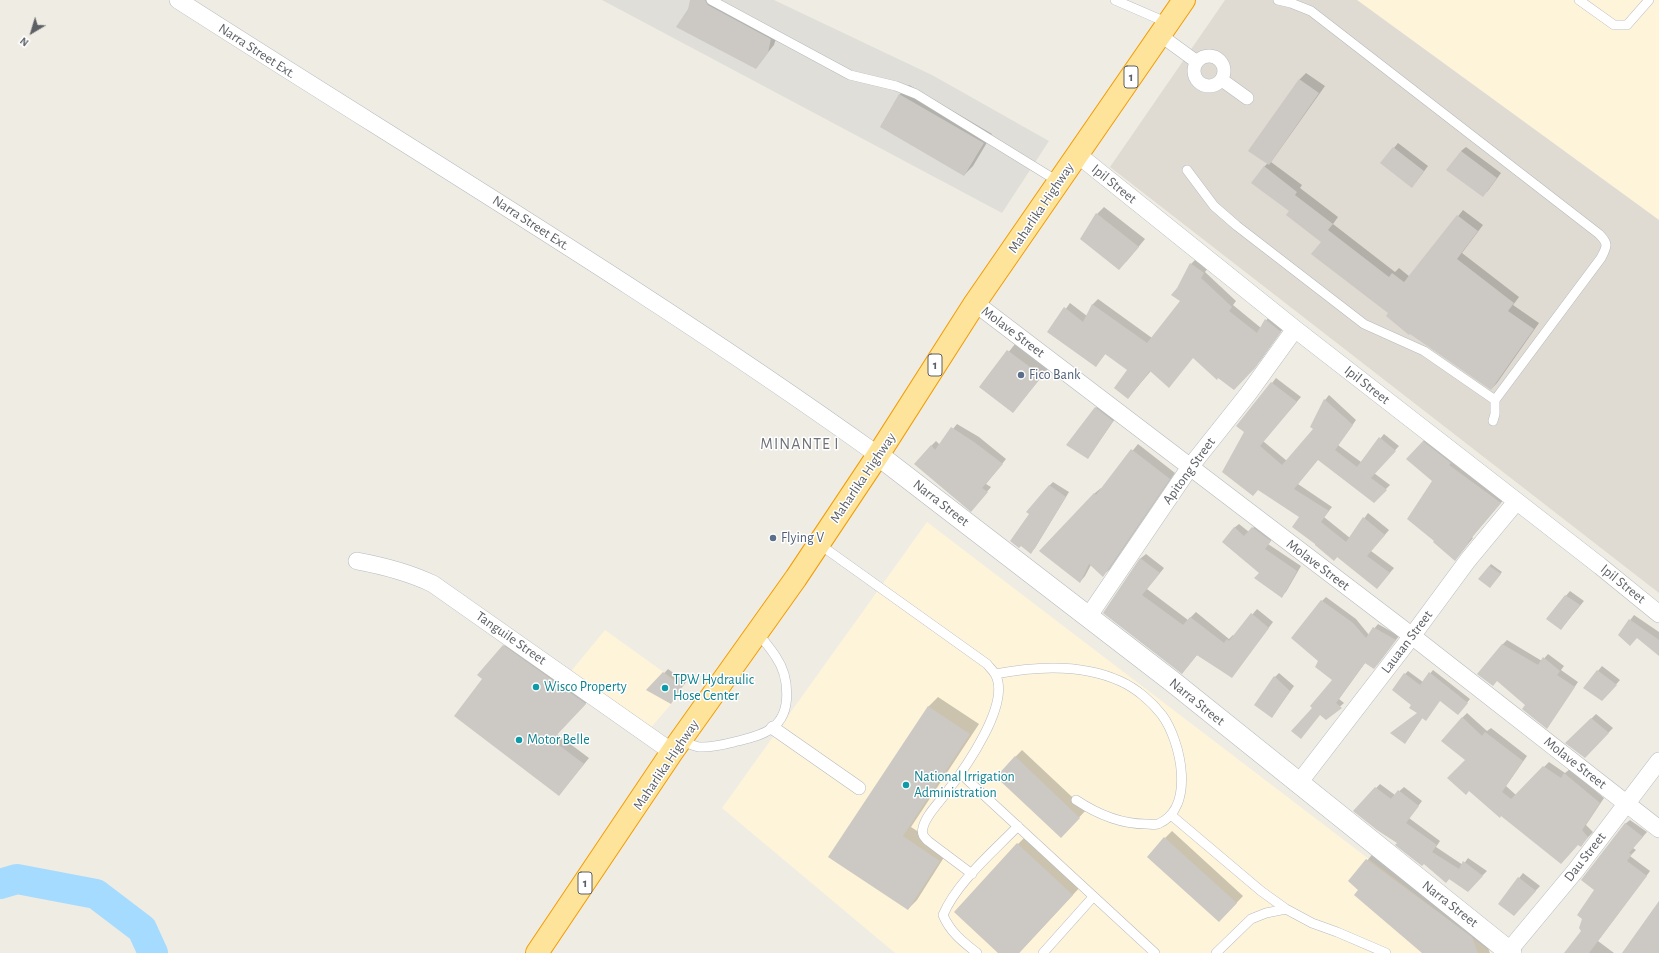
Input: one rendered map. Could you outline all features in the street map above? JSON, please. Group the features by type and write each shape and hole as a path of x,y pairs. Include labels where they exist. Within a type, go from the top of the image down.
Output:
{"highway":[{"name":"Maharlika Highway","path":"540,952 677,746 758,633 819,544 975,303 1184,0"}],"street":[{"name":"Narra Street Ext.","path":"178,0 610,274 791,392 878,455"},
{"path":"1164,29 1197,62"},
{"path":"1207,56 1218,59 1224,68 1222,80 1215,85 1210,86 1200,83 1194,74 1194,68 1197,62 1207,56"},
{"path":"1222,80 1247,98"},
{"name":"Ipil Street","path":"1077,154 1295,329 1600,566 1659,614"},
{"name":"Molave Street","path":"975,303 1412,636 1659,829"},
{"name":"Apitong Street","path":"1088,617 1190,467 1248,394 1295,329"},
{"name":"Narra Street","path":"878,455 1173,682 1298,784 1509,952"},
{"name":"Lauaan Street","path":"1298,784 1412,636 1468,560 1516,502"},
{"name":"Tanguile Street","path":"357,560 414,575 433,584 677,746"},
{"path":"773,728 859,788"},
{"name":"Dau Street","path":"1509,952 1628,804 1659,761"}],"lane":[{"path":"711,0 850,74 896,86 916,94 1059,182"},
{"path":"1115,0 1164,29"},
{"path":"1278,0 1312,11 1593,229 1606,242 1606,248 1601,258 1495,400 1495,414 1493,421"},
{"path":"1578,0 1614,25 1627,26 1649,0"},
{"path":"1187,170 1214,206 1237,226 1364,324 1424,351 1495,400"},
{"path":"819,544 987,664 995,674 998,691 995,709 988,729 961,774 926,819 922,830 924,837 928,841 972,874"},
{"path":"677,746 713,746 761,734 773,728 783,713 787,690 781,666 777,658 758,633"},
{"path":"995,674 1024,668 1065,668 1089,671 1120,681 1134,689 1150,702 1163,716 1178,746 1180,763 1181,792 1178,804 1171,815 1158,824 1138,824 1117,820 1090,809 1076,800"},
{"path":"961,774 1155,953"},
{"path":"1171,815 1261,891 1286,910 1312,923 1386,953"},
{"path":"977,953 953,933 943,915 950,901 972,874 1018,826"},
{"path":"1043,953 1093,897"},
{"path":"1216,953 1251,919 1266,912 1286,910"}],"shaded area":[{"path":"602,0 774,0 932,75 1049,141 1002,213"},
{"path":"1225,0 1357,0 1659,220 1659,593 1110,167"},
{"path":"1357,0 1659,0 1659,220"},
{"path":"927,522 1492,953 895,953 722,808"},
{"path":"605,630 683,686 672,703 648,731 568,675"}],"building":[{"path":"690,0 705,0 708,5 771,39 768,53 756,69 676,27 688,9"},
{"path":"1299,79 1319,93 1269,165 1248,151"},
{"path":"899,94 984,143 964,176 880,127"},
{"path":"1393,147 1424,171 1412,188 1380,163"},
{"path":"1461,151 1497,178 1483,197 1446,170"},
{"path":"1264,166 1297,192 1295,195 1333,224 1328,230 1389,277 1392,273 1404,282 1457,215 1478,231 1457,259 1514,303 1508,311 1534,329 1491,390 1410,334 1409,335 1386,316 1388,313 1311,254 1321,242 1286,215 1289,211 1251,183"},
{"path":"1096,213 1139,247 1119,270 1080,239"},
{"path":"1190,263 1204,273 1201,278 1232,307 1229,311 1257,333 1265,319 1281,332 1255,368 1234,390 1218,378 1217,380 1193,358 1169,388 1150,371 1128,399 1114,388 1127,370 1105,354 1096,367 1047,332 1064,307 1083,322 1092,304 1147,343 1180,301 1171,295 1177,288"},
{"path":"1007,350 1042,376 1013,413 979,387"},
{"path":"1271,382 1297,402 1260,446 1282,465 1313,429 1310,427 1324,399 1353,425 1335,450 1357,467 1379,437 1396,451 1371,478 1387,490 1374,503 1318,460 1294,489 1329,511 1321,522 1346,542 1363,517 1385,535 1367,556 1390,573 1377,589 1337,557 1334,561 1315,544 1292,527 1299,517 1258,490 1253,496 1222,472 1244,432 1236,426"},
{"path":"1095,407 1113,421 1088,459 1066,445"},
{"path":"951,427 1003,464 982,488 988,492 971,512 914,464 931,445 935,450"},
{"path":"1423,441 1451,463 1449,465 1501,503 1468,542 1469,543 1455,561 1433,542 1434,541 1407,519 1432,481 1406,459"},
{"path":"1131,449 1170,479 1103,577 1089,564 1080,583 1039,551 1094,493 1096,495"},
{"path":"1049,485 1066,497 1031,554 1021,546 1019,548 1010,541 1029,514 1026,512"},
{"path":"1234,527 1244,536 1252,527 1271,541 1265,549 1297,571 1282,598 1254,578 1259,573 1222,542"},
{"path":"1140,558 1160,573 1142,595 1183,625 1190,617 1224,643 1227,639 1229,641 1251,613 1269,628 1232,678 1197,655 1182,674 1103,613"},
{"path":"1489,566 1501,574 1490,588 1478,579"},
{"path":"1565,595 1580,605 1561,630 1546,619"},
{"path":"1321,600 1353,623 1366,638 1373,627 1396,640 1374,669 1365,663 1336,703 1342,708 1326,720 1320,715 1301,739 1291,731 1312,708 1310,706 1332,680 1315,667 1318,661 1291,638"},
{"path":"1629,619 1659,640 1659,656 1637,638 1630,646 1618,635"},
{"path":"1502,644 1538,665 1543,657 1560,671 1557,675 1575,687 1547,729 1522,709 1525,705 1497,681 1493,686 1477,674"},
{"path":"503,645 586,704 552,740 584,764 559,796 454,716 482,679 477,675"},
{"path":"1597,670 1617,685 1602,701 1583,688"},
{"name":"TPW Hydraulic Hose Center","path":"663,672 682,687 671,704 646,690"},
{"path":"1429,672 1468,703 1458,715 1440,701 1426,721 1422,718 1405,744 1390,733 1417,713 1409,708 1411,705 1392,690 1404,673 1420,685"},
{"path":"1274,676 1290,691 1272,718 1254,705"},
{"name":"National Irrigation Administration","path":"928,706 970,734 903,836 940,861 908,910 828,857"},
{"path":"1462,717 1482,736 1485,732 1523,761 1502,792 1511,799 1543,766 1561,778 1564,773 1600,803 1582,830 1588,837 1581,847 1578,845 1561,864 1501,816 1500,818 1469,791 1466,795 1447,778 1465,760 1441,741"},
{"path":"1591,718 1609,733 1585,758 1565,743"},
{"path":"1015,756 1080,818 1061,838 996,777"},
{"path":"1375,787 1391,799 1398,790 1419,806 1406,823 1437,845 1432,852 1459,869 1463,861 1483,876 1468,892 1449,879 1446,883 1424,864 1422,866 1395,845 1397,843 1377,830 1353,811"},
{"path":"1625,823 1643,837 1629,853 1632,854 1627,861 1647,876 1589,953 1564,953 1581,931 1579,928 1582,919 1577,915 1594,890 1581,880"},
{"path":"1164,837 1237,903 1219,922 1147,857"},
{"path":"1017,843 1073,895 1019,953 998,953 954,912"},
{"path":"1366,859 1472,937 1478,953 1422,953 1354,895 1358,890 1348,881"},
{"path":"1518,877 1536,891 1514,916 1498,904"},
{"path":"1659,901 1659,953 1622,953"}],"waterway":[{"path":"0,884 17,879 96,894 142,929 153,953"}],"place":[{"name":"Fico Bank","path":"1021,375"},
{"name":"Flying V","path":"773,538"},
{"name":"Wisco Property","path":"536,687"},
{"name":"TPW Hydraulic Hose Center","path":"665,688"},
{"name":"Motor Belle","path":"519,740"},
{"name":"National Irrigation Administration","path":"906,785"}],"district":[{"name":"MINANTE I","path":"800,444"}]}
